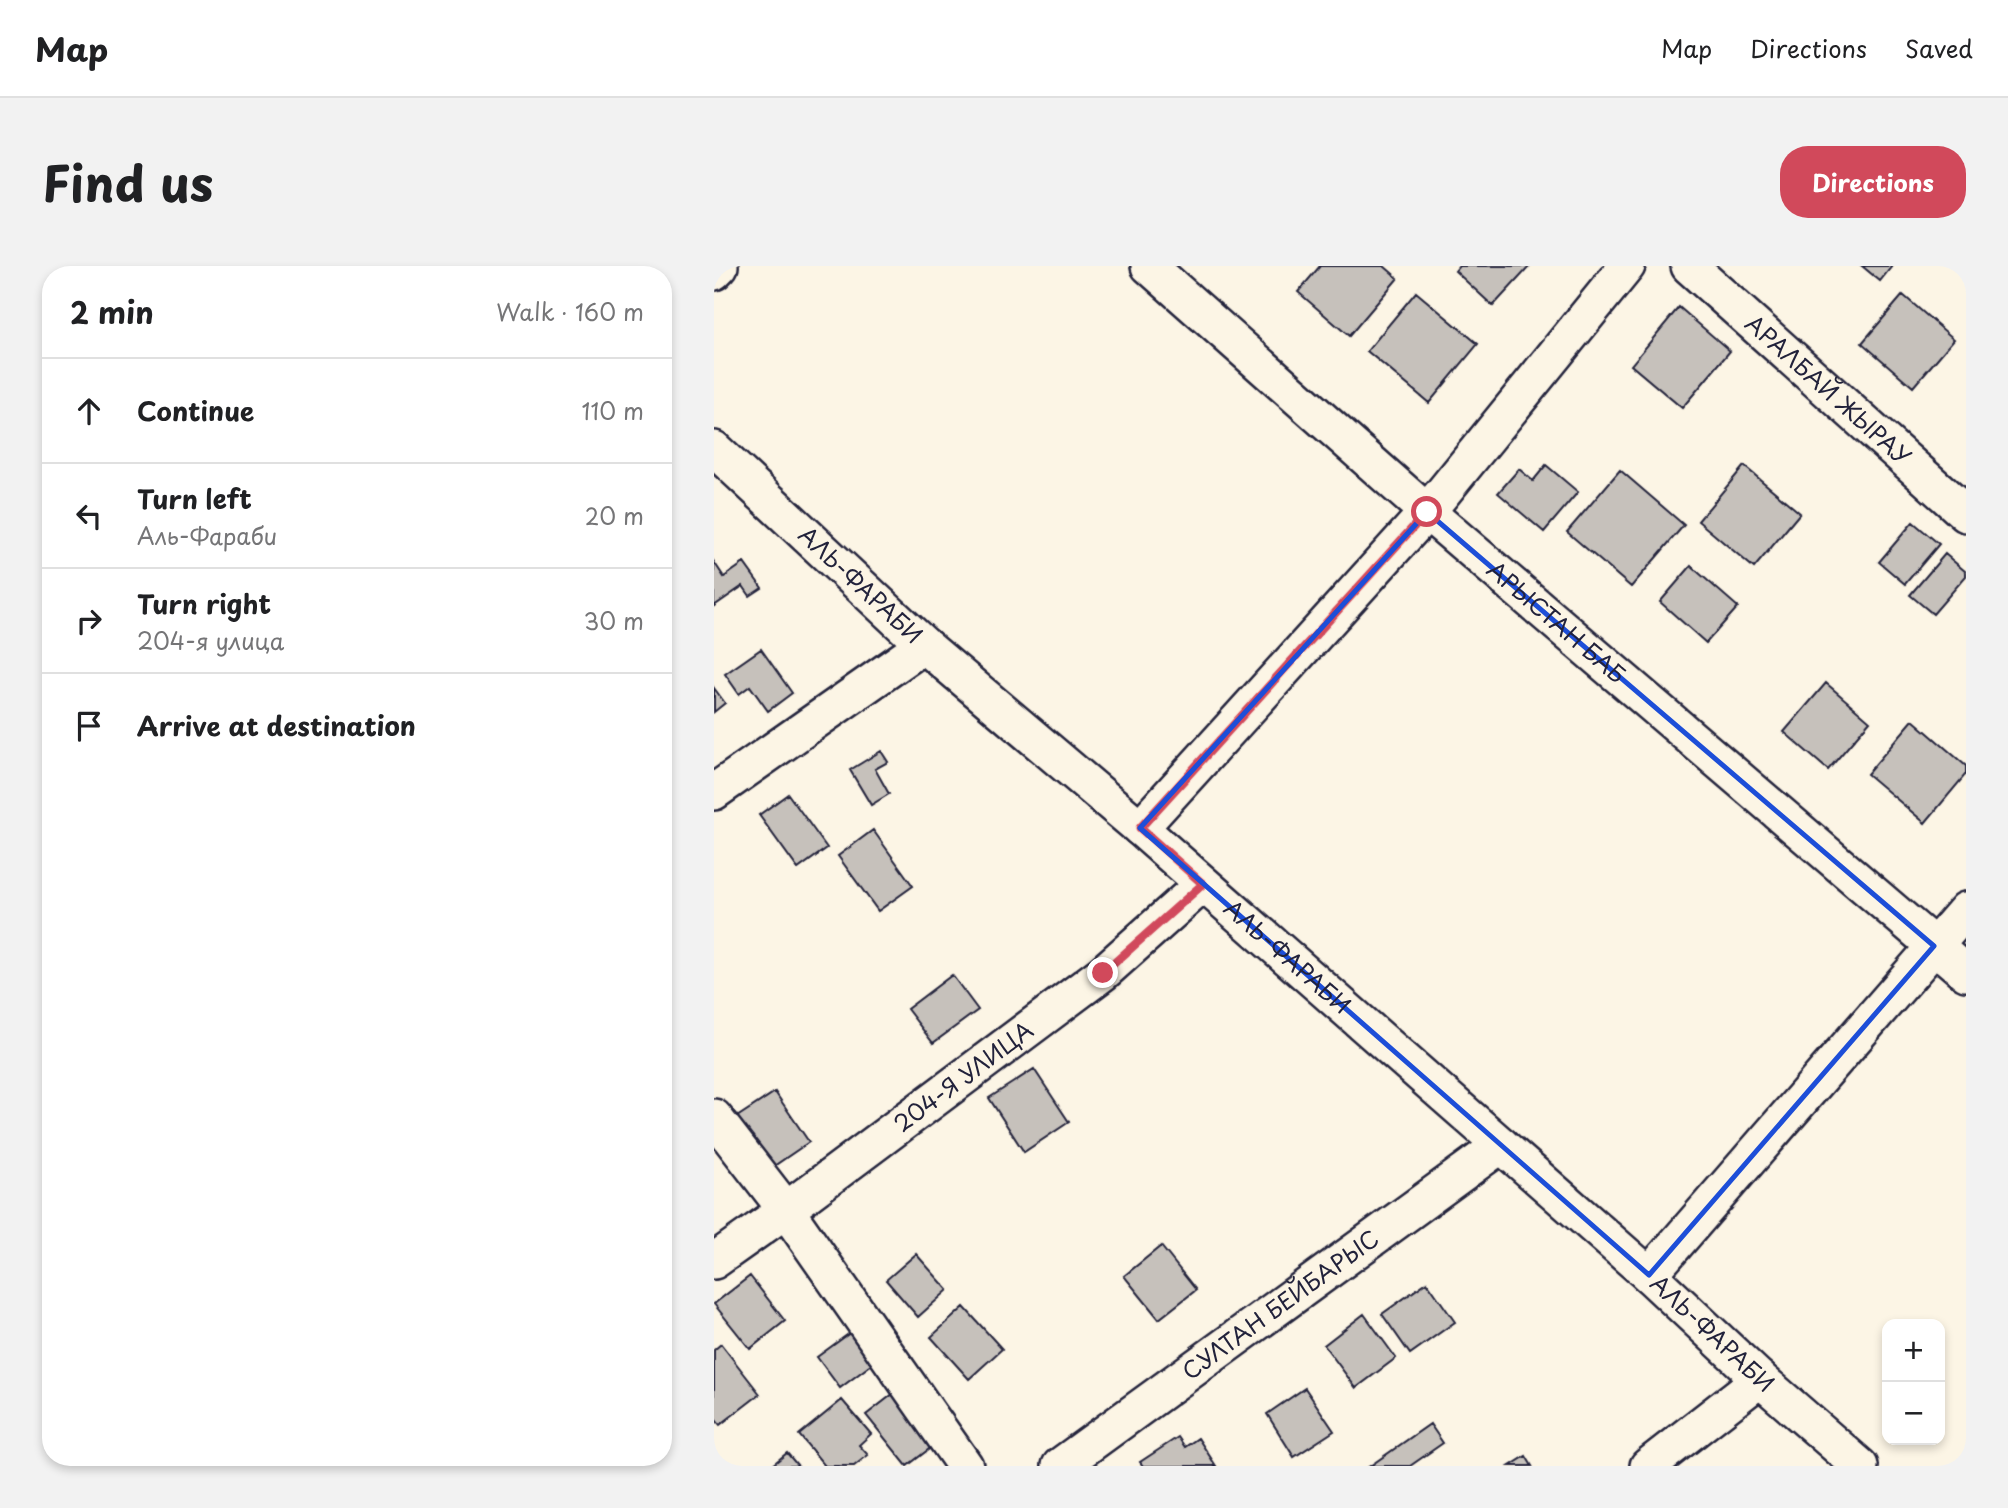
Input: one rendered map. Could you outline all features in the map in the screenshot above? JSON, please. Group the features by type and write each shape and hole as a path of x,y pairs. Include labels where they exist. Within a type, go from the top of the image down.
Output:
{"street":[{"path":"714,272 720,266"},
{"name":"АРЫСТАН БАБ","path":"1149,266 1427,512 1966,973"},
{"path":"1140,828 1427,512 1627,266"},
{"name":"АРАЛБАЙ ЖЫРАУ","path":"1689,266 1966,514"},
{"name":"АЛЬ-ФАРАБИ","path":"714,449 923,645 1140,828 1649,1275 1760,1379 1860,1466"},
{"path":"714,792 923,645"},
{"name":"204-Я УЛИЦА","path":"714,1261 1103,973 1203,884"},
{"path":"1649,1275 1966,910"},
{"path":"714,1117 786,1210 965,1466"},
{"name":"СУЛТАН БЕЙБАРЫС","path":"1060,1466 1501,1145"},
{"path":"1648,1466 1760,1379"}],"highlighted area":[{"path":"1427,512 1934,946 1649,1275 1140,828"}],"building":[{"path":"1320,266 1384,266 1398,278 1349,336 1298,292"},
{"path":"1459,266 1530,266 1493,306 1455,271"},
{"path":"1862,266 1892,266 1880,281"},
{"path":"1416,292 1478,344 1429,403 1367,351"},
{"path":"1903,295 1954,339 1913,387 1862,343"},
{"path":"1679,307 1730,351 1682,408 1631,365"},
{"path":"1546,465 1578,492 1544,532 1498,493 1519,469 1533,481"},
{"path":"1744,466 1800,513 1754,568 1698,521"},
{"path":"1620,470 1684,525 1631,587 1567,532"},
{"path":"1913,522 1939,544 1905,584 1879,562"},
{"path":"1945,554 1966,572 1966,576 1933,614 1910,595"},
{"path":"714,562 724,577 744,563 762,588 750,596 743,586 714,606"},
{"path":"1691,566 1738,607 1706,643 1660,602"},
{"path":"761,649 792,693 768,711 750,686 739,694 725,674"},
{"path":"1826,683 1870,721 1828,770 1784,732"},
{"path":"714,688 725,703 714,712"},
{"path":"1913,720 1966,766 1966,774 1925,823 1867,774"},
{"path":"881,751 888,762 875,769 889,794 871,805 850,770"},
{"path":"788,794 827,848 798,869 759,815"},
{"path":"873,830 913,886 878,911 838,856"},
{"path":"952,975 978,1010 933,1043 907,1009"},
{"path":"1034,1069 1069,1122 1024,1152 989,1098"},
{"path":"775,1092 809,1142 771,1168 737,1117"},
{"path":"1161,1246 1196,1290 1159,1319 1124,1276"},
{"path":"916,1254 948,1290 918,1317 886,1280"},
{"path":"750,1276 785,1321 750,1349 714,1304"},
{"path":"1427,1282 1455,1322 1410,1354 1382,1314"},
{"path":"964,1307 1002,1349 969,1379 931,1337"},
{"path":"1364,1314 1396,1358 1356,1388 1324,1345"},
{"path":"854,1330 876,1361 840,1388 817,1357"},
{"path":"721,1344 760,1394 720,1425 714,1418 714,1350"},
{"path":"1305,1388 1334,1431 1294,1457 1267,1414"},
{"path":"893,1394 933,1446 907,1466 866,1415"},
{"path":"842,1400 871,1434 859,1445 868,1455 854,1466 825,1466 799,1435"},
{"path":"1430,1424 1443,1443 1410,1466 1370,1466"},
{"path":"1178,1437 1185,1447 1198,1438 1216,1466 1143,1466 1140,1462"},
{"path":"787,1453 798,1466 771,1466"},
{"path":"1526,1456 1532,1466 1510,1466"}],"route":[{"path":"1103,973 1203,884 1140,828 1427,512"}]}
